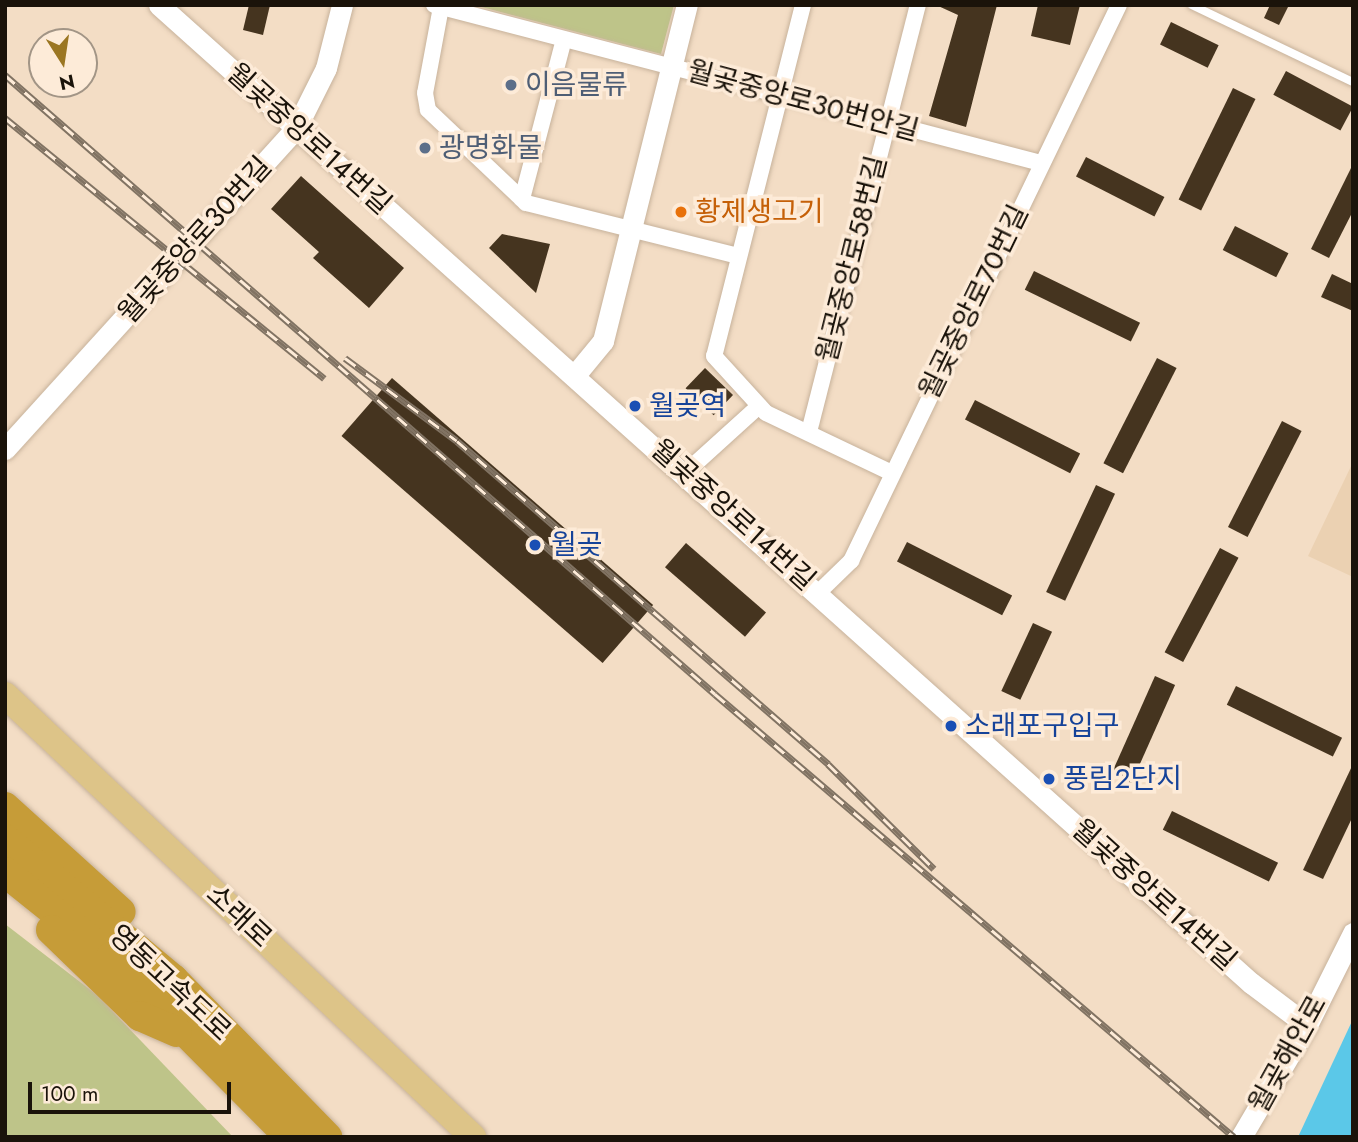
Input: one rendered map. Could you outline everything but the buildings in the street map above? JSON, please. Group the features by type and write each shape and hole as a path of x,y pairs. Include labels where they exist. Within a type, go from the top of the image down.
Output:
{"highway":[{"path":"5,807 135,925 173,979"},
{"name":"영동고속도로","path":"5,839 173,979 327,1137"},
{"name":"영동고속도로","path":"5,872 111,957 290,1137"},
{"path":"5,892 140,1016 193,1039"}],"main road":[{"name":"소래로","path":"5,695 473,1137"}],"street":[{"name":"월곶중앙로14번길","path":"159,5 819,592 1251,983 1307,1025"},
{"name":"월곶중앙로30번길","path":"5,449 296,128 326,68 342,5"},
{"path":"575,375 603,341 687,5"},
{"path":"803,5 714,356 759,406 892,474"},
{"name":"월곶중앙로58번길","path":"809,432 918,5"},
{"name":"월곶중앙로70번길","path":"819,592 851,561 1119,5"},
{"path":"438,6 425,93 428,110 522,199 739,256"},
{"name":"월곶중앙로30번안길","path":"438,6 1041,163"},
{"path":"522,199 564,39"},
{"path":"685,473 759,406"},
{"name":"월곶해안로","path":"1241,1137 1307,1025 1353,933"}],"lane":[{"path":"1192,5 1353,82"}],"shaded area":[{"path":"1353,462 1353,577 1308,556"}],"green space":[{"path":"474,5 674,5 661,54"},
{"path":"5,924 97,995 233,1137 5,1137"}],"water":[{"path":"1353,1019 1353,1137 1298,1137"}],"railway":[{"path":"5,75 715,694 1234,1137"},
{"path":"5,118 324,378"},
{"path":"345,358 457,441 828,764 934,869"}],"place":[{"name":"이음물류","path":"511,85"},
{"name":"광명화물","path":"425,148"},
{"name":"황제생고기","path":"681,212"},
{"name":"월곶역","path":"635,406"},
{"name":"월곶","path":"535,545"},
{"name":"소래포구입구","path":"951,726"},
{"name":"풍림2단지","path":"1049,779"}]}
